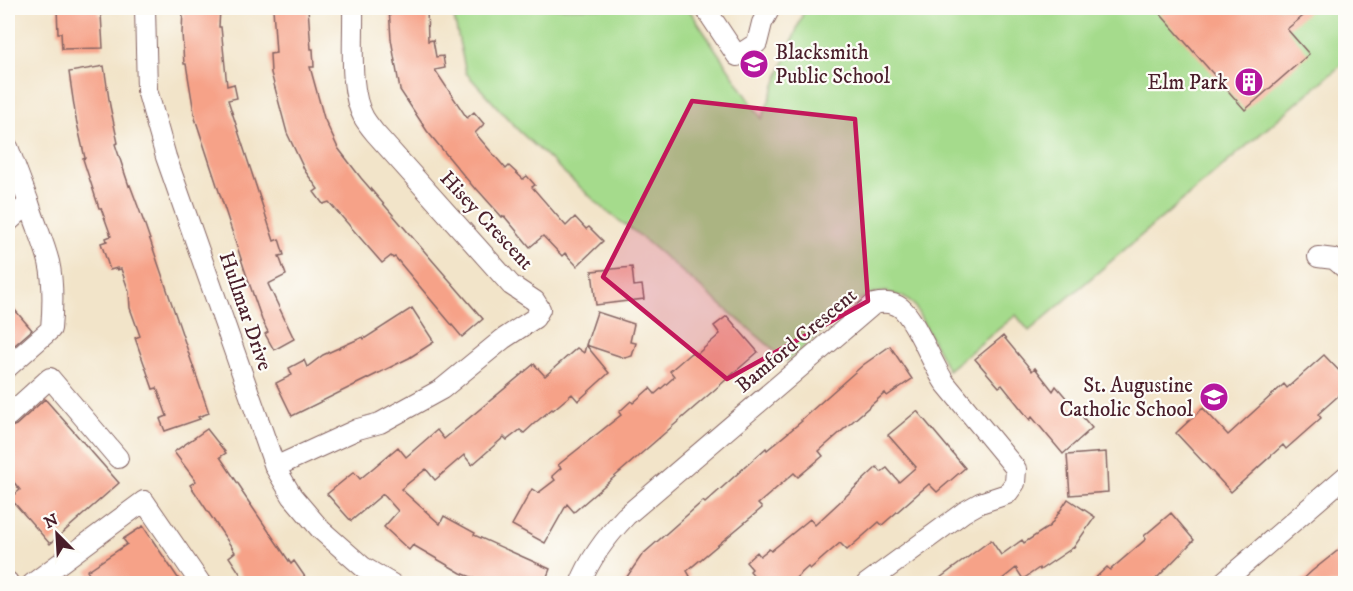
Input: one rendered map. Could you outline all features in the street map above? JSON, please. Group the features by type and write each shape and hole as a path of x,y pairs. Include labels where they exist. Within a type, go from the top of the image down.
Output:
{"street":[{"name":"Hullmar Drive","path":"145,8 147,90 162,146 275,467 292,496 330,538 363,567 392,584"},
{"name":"Hisey Crescent","path":"275,467 358,429 380,423 442,389 503,339 535,318 540,309 536,301 511,285 363,117 356,95 353,8"},
{"path":"705,8 737,56 757,43 762,23 770,8"},
{"path":"8,147 48,260 52,288 51,329 8,367"},
{"path":"8,222 29,203"},
{"path":"1318,257 1334,259 1346,269"},
{"name":"Bamford Crescent","path":"580,584 586,569 604,542 626,516 874,304 882,302 900,307 910,317 934,368 1016,469 1015,483 1007,494 980,503 964,512 866,584"},
{"path":"8,416 50,378 118,458"},
{"path":"1221,584 1346,476"},
{"path":"32,584 144,501 201,584"}],"highlighted area":[{"path":"692,101 855,119 868,301 727,379 603,277"}],"green space":[{"path":"452,8 688,8 762,119 805,8 1345,8 1345,62 1029,331 1016,315 948,370 914,305 903,297 887,292 873,293 859,300 787,361 639,235 606,211 519,131 466,73"}],"building":[{"path":"57,8 99,8 103,48 62,49 61,33 58,33"},
{"path":"183,8 220,8 219,27 221,27 227,86 234,84 237,98 228,100 274,241 279,239 284,255 279,256 286,275 268,284 294,339 274,350 265,334 268,332 246,274 195,118 186,64 184,64"},
{"path":"273,8 308,8 314,67 310,67 324,118 338,148 361,178 483,319 462,337 395,257 391,256 382,263 329,202 323,204 314,192 318,189 305,171 287,133 271,73 270,54 276,53"},
{"path":"389,8 427,8 428,41 433,40 436,57 443,56 445,68 435,70 467,118 474,112 484,124 475,133 506,169 509,166 523,179 527,176 535,185 532,187 566,226 575,217 586,229 589,227 603,241 577,266 565,253 562,256 543,236 530,247 504,216 502,217 475,189 427,131 400,90 391,39"},
{"name":"Elm Park","path":"1155,8 1313,8 1287,29 1309,54 1245,110"},
{"path":"104,66 118,143 115,144 209,413 198,417 200,419 165,431 160,419 167,416 157,388 153,389 135,338 140,336 130,308 129,292 121,269 110,270 101,243 107,241 106,238 111,236 83,159 85,158 76,119 69,72"},
{"path":"632,267 634,286 642,285 644,299 596,305 592,271"},
{"path":"8,302 32,330 8,351"},
{"path":"412,308 434,342 409,358 292,416 276,383 292,375 289,368 304,360 307,367 323,355 363,337 364,339"},
{"path":"597,312 634,324 630,342 636,343 632,356 625,358 586,345"},
{"path":"727,316 758,352 574,512 567,504 545,543 512,525 532,489 538,493 555,480 552,476 561,468 558,465 621,415 619,412 631,401 633,403 650,388 655,394 673,378 670,371 692,352 695,356 720,334 714,326"},
{"path":"1003,336 1032,371 1035,368 1053,391 1056,386 1092,428 1063,454 1032,417 1030,420 1002,385 999,387 975,359"},
{"path":"586,345 609,373 578,401 572,394 524,433 520,430 507,440 504,437 472,465 464,455 435,480 426,469 401,489 440,524 444,516 475,533 474,535 550,569 544,584 489,584 461,573 413,545 409,550 384,527 398,511 383,494 351,521 327,494 354,472 360,479 398,447 406,457 437,430 444,439 534,364 545,376 577,348 584,353"},
{"path":"890,346 912,379 887,396 885,393 819,451 823,456 798,477 794,473 758,504 762,508 687,571 690,576 681,584 622,584 642,555 766,448 767,450 802,421 863,365"},
{"path":"1324,355 1346,378 1346,389 1318,414 1321,418 1286,449 1283,445 1231,492 1176,433 1203,408 1228,435 1284,384 1287,388"},
{"path":"45,399 119,483 50,544 10,498 20,490 8,475 8,428 16,425"},
{"path":"917,411 965,468 937,492 929,484 882,525 879,522 847,550 840,543 789,584 761,584 746,562 757,552 760,556 769,549 771,551 810,519 815,525 877,467 881,472 887,468 899,482 916,467 888,435"},
{"path":"207,429 226,453 220,457 242,492 291,564 294,561 310,584 247,584 229,557 235,552 190,485 196,481 174,452"},
{"path":"1106,452 1108,492 1070,495 1067,455"},
{"path":"1068,499 1095,517 1074,547 1040,570 1039,568 1023,579 1016,568 996,584 932,584 991,540 1001,555 1022,540 1024,543 1050,526"},
{"path":"1171,513 1194,540 1151,584 1089,584 1107,567 1110,570 1146,539 1144,536"},
{"path":"143,526 182,584 95,584 87,571 127,544 123,539"},
{"path":"1346,544 1346,584 1298,584 1312,571"}],"place":[{"name":"Blacksmith Public School","path":"754,64"},
{"name":"Elm Park","path":"1249,82"},
{"name":"St. Augustine Catholic School","path":"1214,397"}]}
